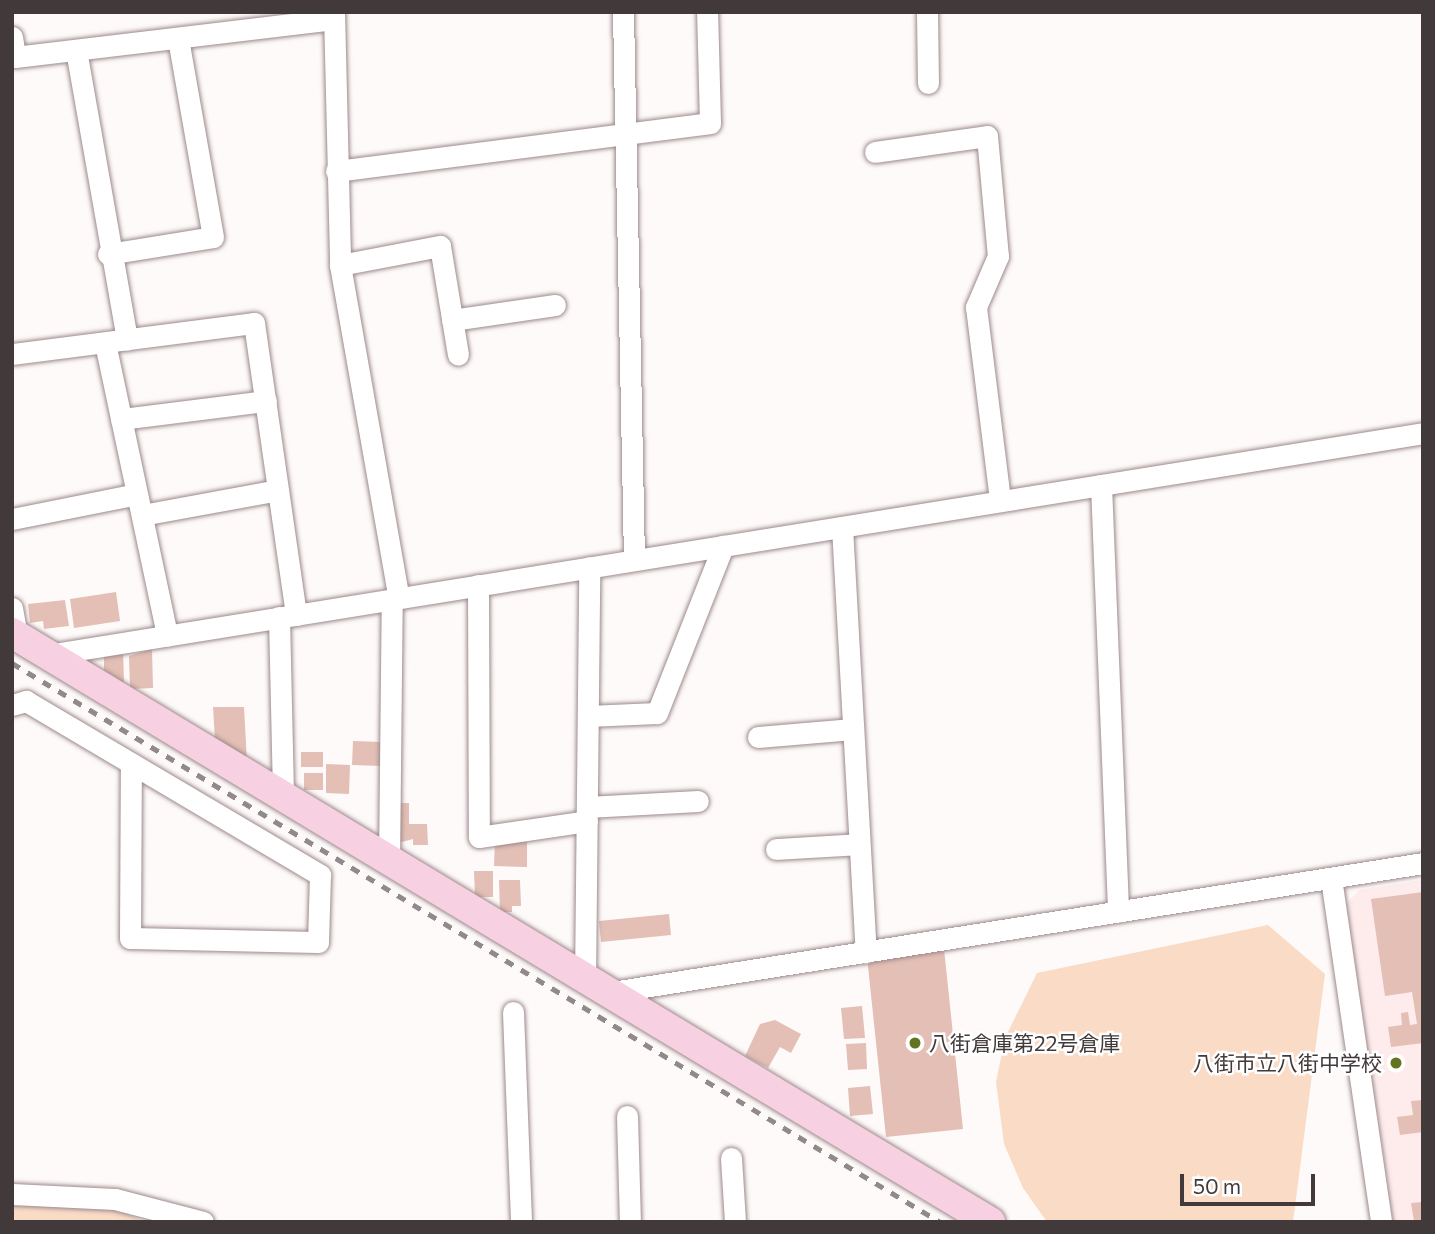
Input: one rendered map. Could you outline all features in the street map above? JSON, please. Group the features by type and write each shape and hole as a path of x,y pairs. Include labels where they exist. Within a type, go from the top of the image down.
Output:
{"street":[{"path":"623,12 634,560"},
{"path":"336,171 624,138 710,123 707,12"},
{"path":"928,12 928,83"},
{"path":"13,53 76,50 334,16 340,265 396,599 389,864"},
{"path":"108,254 213,237 178,38"},
{"path":"76,50 108,254 121,419 167,635"},
{"path":"874,152 987,136 998,256 976,307 1000,501"},
{"path":"340,265 440,246 458,355"},
{"path":"452,320 555,305"},
{"path":"12,355 254,323 278,490 288,616 283,799"},
{"path":"121,419 266,401"},
{"path":"47,655 1423,433"},
{"path":"1101,485 1118,912"},
{"path":"12,519 278,490"},
{"path":"842,527 866,952"},
{"path":"588,716 657,713 723,546"},
{"path":"589,567 587,814 595,987"},
{"path":"478,585 479,837 587,814 698,801"},
{"path":"13,629 47,655 389,864 990,1222"},
{"path":"12,705 26,702 320,875 318,942 130,938 131,764"},
{"path":"758,737 853,729"},
{"path":"776,849 859,844"},
{"path":"595,987 866,952 1423,863"},
{"path":"1331,878 1381,1222"},
{"path":"513,1012 521,1222"},
{"path":"627,1116 630,1222"},
{"path":"731,1158 735,1222"},
{"path":"12,1195 115,1199 203,1222"}],"shaded area":[{"name":"八街市立八街中学校","path":"1423,880 1423,1222 1393,1222 1346,904 1359,890"},
{"path":"1268,925 1325,974 1293,1222 1047,1222 1023,1188 1004,1144 996,1082 1005,1038 1037,973"},
{"path":"12,1203 113,1208 145,1222 12,1222"}],"building":[{"path":"116,592 120,621 74,628 70,599"},
{"path":"65,600 69,626 44,629 43,621 30,623 28,604"},
{"path":"104,649 123,649 124,683 104,670"},
{"path":"152,649 153,688 130,689 129,656"},
{"path":"213,707 244,707 247,762 215,740"},
{"path":"353,741 382,742 382,766 352,765"},
{"path":"301,752 323,752 323,767 301,767"},
{"path":"326,764 350,765 349,794 326,793"},
{"path":"304,773 323,773 323,790 304,790"},
{"path":"394,803 409,803 409,824 427,824 428,845 413,845 413,839 394,844"},
{"path":"495,841 527,841 527,867 494,866"},
{"path":"474,871 493,871 493,897 475,897"},
{"path":"499,880 520,880 521,906 512,906 512,912 500,912"},
{"path":"1423,892 1423,1043 1391,1047 1388,1027 1402,1025 1401,1013 1408,1012 1410,1025 1417,1024 1412,992 1385,996 1371,899"},
{"path":"669,914 671,935 601,942 599,921"},
{"name":"八街倉庫第22号倉庫","path":"944,949 963,1129 886,1137 867,957"},
{"path":"862,1006 865,1038 844,1039 841,1008"},
{"path":"775,1020 801,1034 791,1053 780,1047 768,1068 745,1056 760,1024"},
{"path":"866,1043 867,1069 848,1070 846,1044"},
{"path":"870,1086 873,1114 850,1116 848,1088"},
{"path":"1423,1100 1423,1132 1400,1135 1397,1117 1413,1115 1411,1101"},
{"path":"1423,1202 1423,1220 1414,1221 1411,1203"}],"railway":[{"path":"12,663 940,1222"}],"place":[{"name":"八街倉庫第22号倉庫","path":"915,1043"},
{"name":"八街市立八街中学校","path":"1396,1063"}]}
